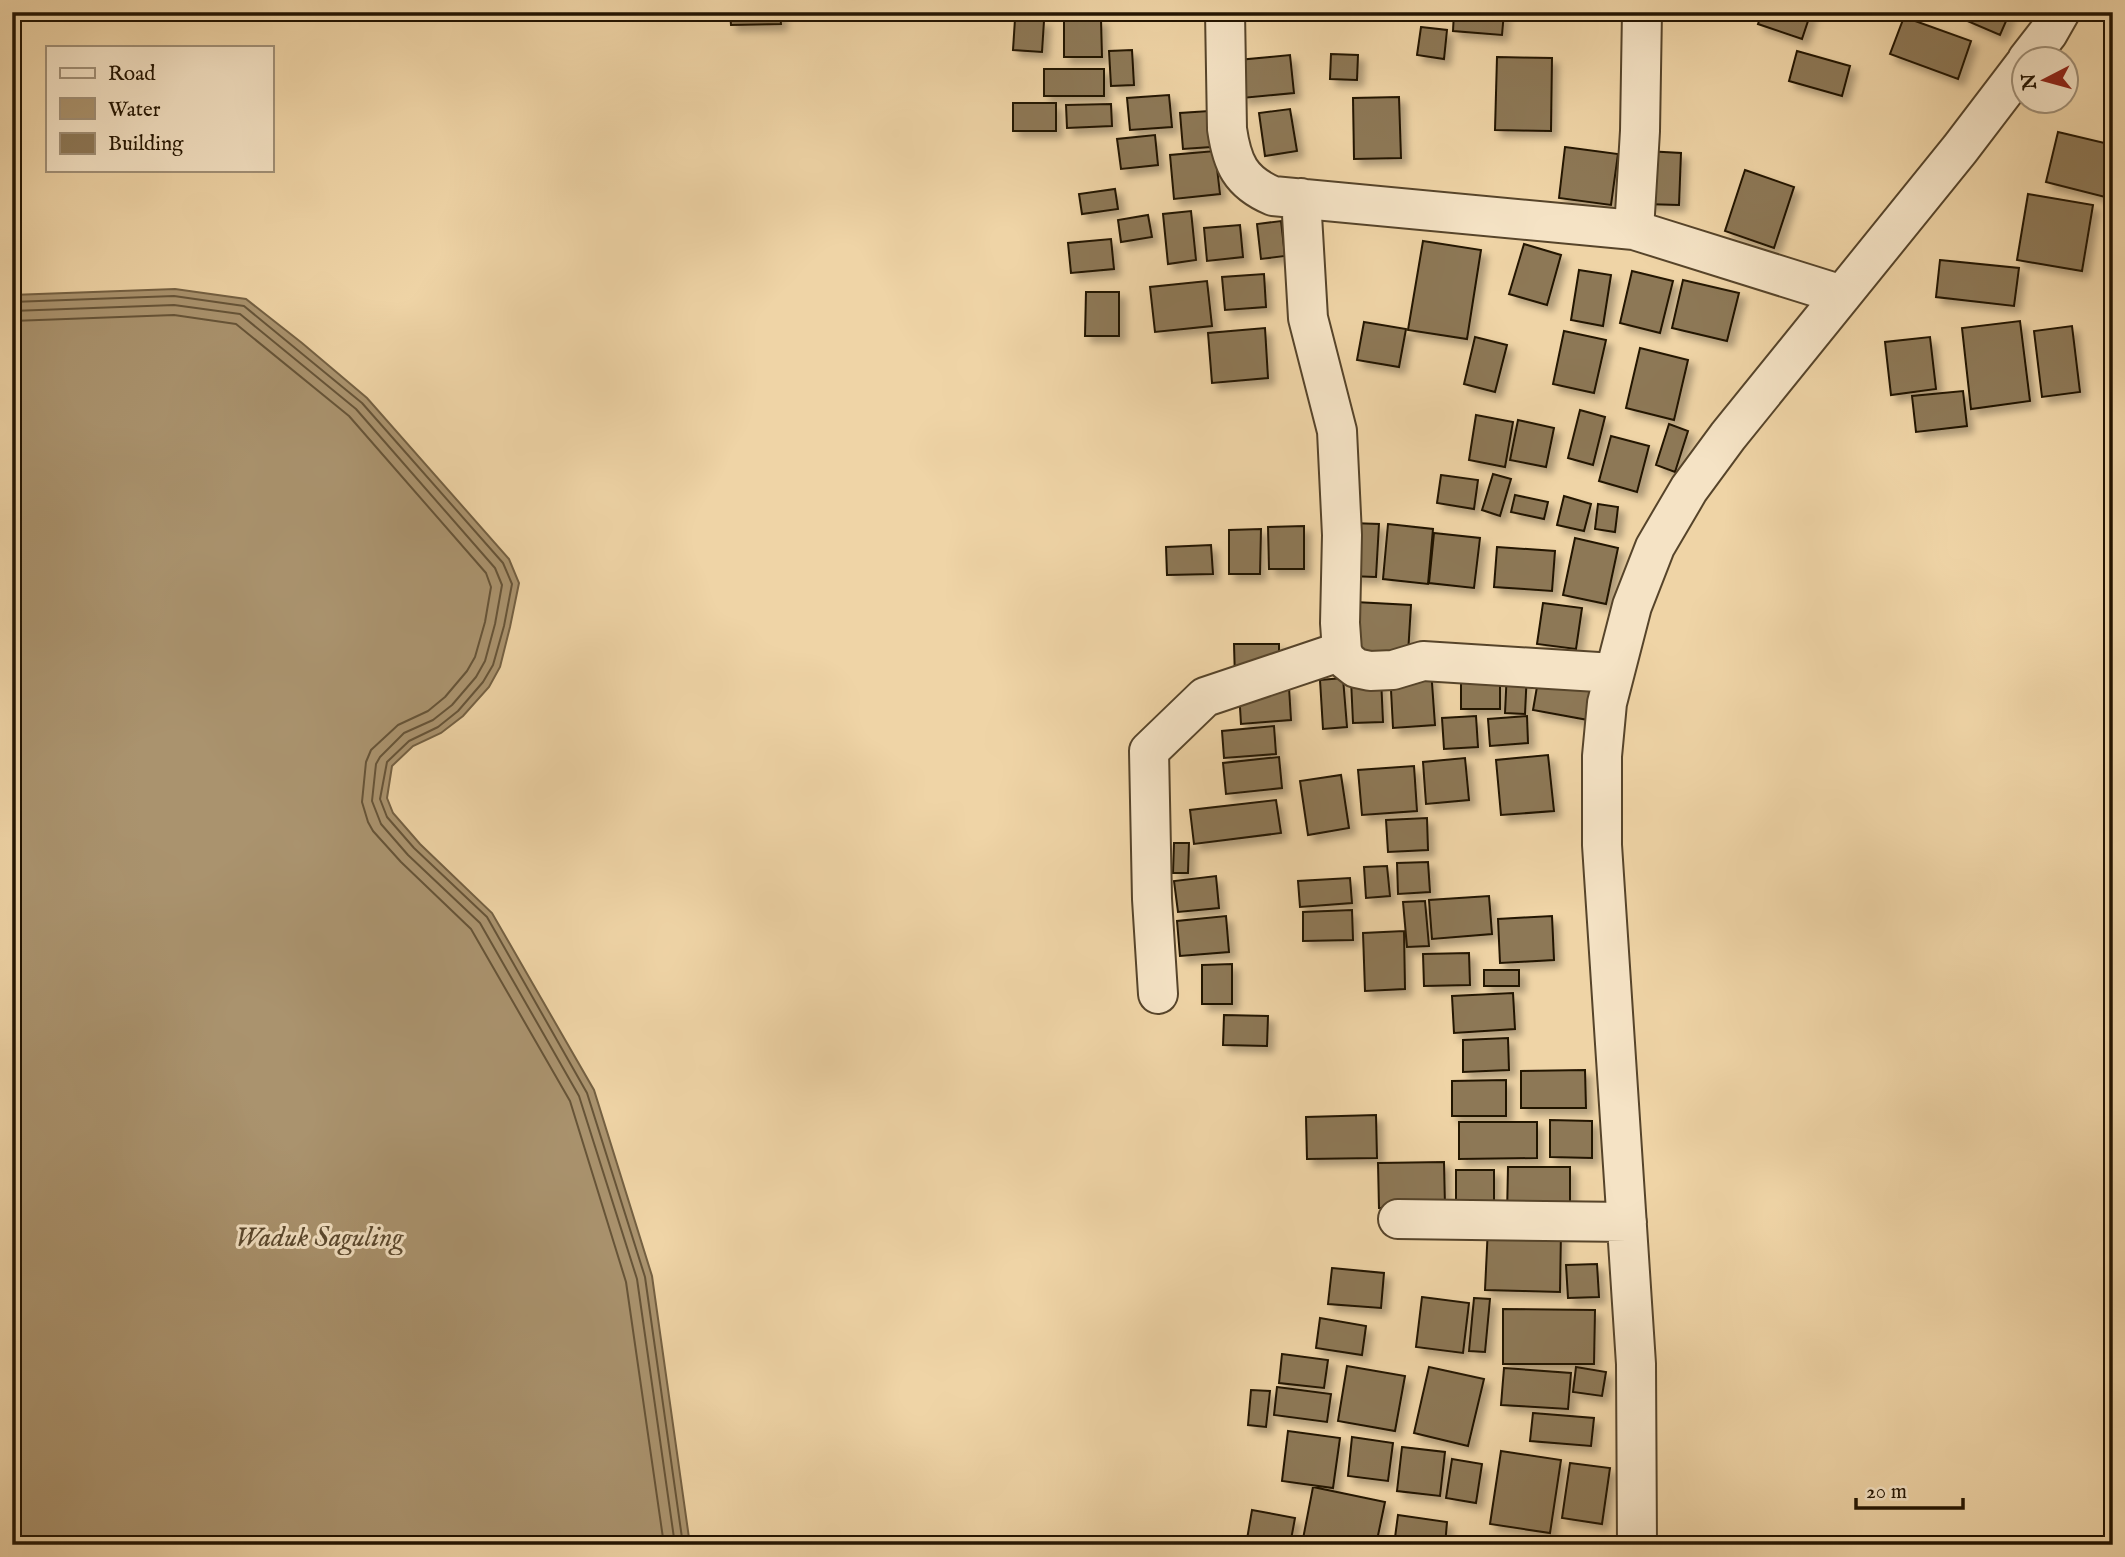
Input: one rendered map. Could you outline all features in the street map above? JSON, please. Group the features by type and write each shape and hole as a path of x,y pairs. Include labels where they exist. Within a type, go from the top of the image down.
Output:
{"street":[{"path":"1225,12 1229,146 1244,177 1256,189 1273,196 1634,230 1842,295"},
{"path":"1634,230 1640,131 1642,12"},
{"path":"2038,46 2060,12"},
{"path":"1637,1545 1636,1364 1602,845 1602,757 1607,703 1614,673 1632,606 1655,547 1689,489 1728,436 2010,83"},
{"path":"1301,198 1308,318 1337,431 1342,535 1342,651 1346,660 1356,668 1370,671 1392,670 1423,661 1614,673"},
{"path":"1158,994 1152,899 1149,751 1205,697 1342,651"},
{"path":"1398,1219 1627,1222"}],"water":[{"name":"Waduk Saguling","path":"175,289 246,299 367,398 509,559 519,583 500,667 489,687 463,716 441,733 413,746 392,766 387,798 393,813 420,844 492,913 594,1090 652,1276 690,1545 12,1545 12,295"}],"building":[{"path":"730,12 780,12 781,24 731,25"},
{"path":"1454,12 1504,12 1502,35 1453,31"},
{"path":"1762,12 1811,12 1802,39 1758,24"},
{"path":"1968,12 2010,12 2000,35 1965,20"},
{"path":"1904,17 1971,41 1958,79 1890,54"},
{"path":"1015,19 1044,21 1042,52 1013,50"},
{"path":"1101,19 1102,57 1064,57 1064,20"},
{"path":"1421,27 1447,30 1444,59 1417,55"},
{"path":"1132,50 1134,85 1111,86 1109,51"},
{"path":"1797,51 1850,66 1842,96 1789,81"},
{"path":"1331,54 1358,55 1357,80 1330,79"},
{"path":"1290,55 1294,93 1242,98 1238,60"},
{"path":"1497,57 1552,58 1551,131 1495,130"},
{"path":"1044,69 1104,69 1104,96 1044,96"},
{"path":"1169,95 1172,127 1130,130 1127,98"},
{"path":"1399,97 1401,158 1354,159 1353,98"},
{"path":"1013,103 1056,103 1056,131 1013,131"},
{"path":"1111,104 1112,126 1067,128 1066,105"},
{"path":"1290,109 1297,151 1265,156 1259,113"},
{"path":"1209,111 1211,147 1183,149 1180,113"},
{"path":"2058,132 2113,145 2113,199 2046,182"},
{"path":"1155,135 1158,165 1121,169 1117,139"},
{"path":"1565,147 1618,154 1611,205 1559,198"},
{"path":"1215,151 1220,194 1174,199 1170,155"},
{"path":"1646,151 1681,153 1679,205 1644,204"},
{"path":"1745,170 1794,187 1774,248 1725,231"},
{"path":"1115,189 1118,209 1082,214 1079,194"},
{"path":"2028,194 2093,205 2082,271 2017,260"},
{"path":"1191,211 1196,260 1168,264 1163,214"},
{"path":"1148,215 1152,237 1121,242 1118,220"},
{"path":"1281,221 1285,256 1261,259 1257,224"},
{"path":"1240,225 1243,257 1207,261 1204,228"},
{"path":"1111,239 1114,269 1071,273 1068,243"},
{"path":"1423,241 1481,250 1467,339 1408,330"},
{"path":"1524,244 1561,255 1547,305 1509,294"},
{"path":"1940,260 2019,268 2014,306 1936,297"},
{"path":"1579,270 1611,275 1603,326 1571,320"},
{"path":"1632,271 1673,281 1660,333 1620,323"},
{"path":"1264,274 1266,307 1225,310 1222,277"},
{"path":"1683,280 1739,293 1727,341 1672,328"},
{"path":"1207,281 1212,326 1155,332 1150,287"},
{"path":"1086,292 1119,292 1119,336 1085,336"},
{"path":"2020,321 2030,401 1971,409 1962,328"},
{"path":"1364,322 1406,329 1399,367 1357,360"},
{"path":"2072,326 2080,392 2042,397 2034,331"},
{"path":"1265,328 1268,378 1212,383 1208,333"},
{"path":"1564,331 1606,340 1594,393 1553,384"},
{"path":"1475,337 1507,345 1495,392 1464,384"},
{"path":"1930,337 1936,389 1891,395 1885,342"},
{"path":"1640,348 1688,360 1674,420 1626,408"},
{"path":"1963,391 1967,426 1916,432 1912,396"},
{"path":"1580,410 1605,417 1593,465 1568,458"},
{"path":"1476,415 1513,422 1505,467 1469,460"},
{"path":"1518,420 1554,428 1546,467 1510,460"},
{"path":"1669,424 1688,431 1675,472 1656,465"},
{"path":"1611,436 1649,446 1637,492 1599,481"},
{"path":"1493,474 1511,479 1500,516 1482,510"},
{"path":"1441,475 1478,480 1474,509 1437,503"},
{"path":"1515,495 1548,502 1544,519 1511,512"},
{"path":"1564,496 1591,504 1584,531 1557,525"},
{"path":"1598,504 1618,507 1615,532 1595,529"},
{"path":"1351,523 1379,524 1376,577 1349,576"},
{"path":"1388,524 1433,529 1428,584 1383,579"},
{"path":"1304,526 1304,569 1269,569 1268,527"},
{"path":"1261,529 1260,574 1229,574 1229,530"},
{"path":"1434,533 1480,538 1474,588 1429,583"},
{"path":"1575,538 1618,548 1606,604 1563,595"},
{"path":"1211,545 1213,574 1167,575 1166,547"},
{"path":"1497,547 1555,551 1552,591 1494,587"},
{"path":"1355,602 1411,605 1408,654 1353,652"},
{"path":"1543,603 1582,608 1576,649 1537,644"},
{"path":"1234,644 1279,644 1279,679 1235,679"},
{"path":"1431,669 1435,725 1393,728 1390,671"},
{"path":"1507,670 1527,671 1525,714 1505,713"},
{"path":"1461,671 1500,672 1500,709 1461,709"},
{"path":"1539,675 1594,685 1588,720 1533,710"},
{"path":"1343,678 1347,727 1323,729 1320,680"},
{"path":"1381,678 1383,722 1353,723 1351,680"},
{"path":"1289,687 1291,720 1241,724 1239,691"},
{"path":"1476,716 1478,747 1444,749 1442,718"},
{"path":"1527,716 1528,743 1490,746 1488,719"},
{"path":"1274,726 1276,754 1224,758 1222,731"},
{"path":"1548,755 1554,811 1501,815 1496,760"},
{"path":"1279,757 1282,788 1226,794 1223,763"},
{"path":"1465,758 1469,800 1426,804 1423,762"},
{"path":"1414,766 1417,811 1362,815 1358,770"},
{"path":"1341,775 1349,828 1308,835 1300,781"},
{"path":"1276,800 1281,833 1194,844 1190,810"},
{"path":"1427,818 1428,850 1388,852 1386,820"},
{"path":"1174,843 1189,843 1188,873 1173,873"},
{"path":"1428,862 1430,892 1398,894 1397,863"},
{"path":"1387,866 1390,896 1366,898 1364,867"},
{"path":"1216,876 1219,908 1178,912 1174,881"},
{"path":"1350,878 1352,903 1300,907 1298,881"},
{"path":"1489,896 1492,934 1432,939 1429,900"},
{"path":"1425,901 1429,946 1407,947 1403,902"},
{"path":"1352,910 1353,940 1303,941 1303,912"},
{"path":"1226,916 1229,952 1180,956 1177,921"},
{"path":"1552,916 1554,960 1500,963 1498,919"},
{"path":"1404,931 1405,989 1365,991 1363,933"},
{"path":"1469,953 1470,985 1424,986 1423,954"},
{"path":"1232,964 1232,1004 1202,1004 1202,965"},
{"path":"1484,970 1519,970 1519,986 1484,986"},
{"path":"1513,993 1515,1029 1454,1033 1452,996"},
{"path":"1224,1015 1268,1016 1267,1046 1223,1045"},
{"path":"1508,1038 1509,1070 1463,1072 1463,1040"},
{"path":"1585,1070 1586,1108 1521,1108 1521,1071"},
{"path":"1506,1080 1506,1116 1452,1116 1452,1081"},
{"path":"1376,1115 1377,1158 1307,1159 1306,1117"},
{"path":"1550,1120 1592,1121 1592,1158 1550,1157"},
{"path":"1459,1122 1537,1122 1537,1158 1459,1159"},
{"path":"1444,1162 1445,1207 1379,1208 1378,1163"},
{"path":"1508,1167 1570,1167 1570,1215 1507,1215"},
{"path":"1456,1170 1494,1170 1494,1212 1456,1211"},
{"path":"1488,1227 1561,1230 1560,1292 1485,1290"},
{"path":"1597,1264 1599,1297 1568,1298 1566,1265"},
{"path":"1332,1268 1384,1273 1381,1308 1328,1304"},
{"path":"1422,1297 1469,1303 1463,1353 1416,1347"},
{"path":"1474,1298 1490,1299 1485,1352 1469,1351"},
{"path":"1503,1309 1595,1310 1594,1364 1503,1364"},
{"path":"1320,1318 1366,1326 1362,1355 1316,1348"},
{"path":"1282,1354 1328,1360 1324,1388 1279,1383"},
{"path":"1347,1366 1405,1376 1395,1431 1338,1421"},
{"path":"1429,1367 1484,1379 1468,1446 1414,1433"},
{"path":"1576,1367 1606,1372 1602,1396 1573,1392"},
{"path":"1504,1368 1571,1373 1568,1409 1501,1405"},
{"path":"1277,1387 1331,1394 1327,1422 1274,1415"},
{"path":"1251,1390 1270,1391 1266,1427 1248,1425"},
{"path":"1533,1413 1594,1418 1591,1446 1530,1441"},
{"path":"1288,1431 1340,1438 1333,1488 1282,1481"},
{"path":"1352,1437 1393,1443 1388,1481 1348,1476"},
{"path":"1402,1447 1445,1452 1440,1496 1397,1491"},
{"path":"1501,1451 1561,1460 1550,1533 1490,1524"},
{"path":"1452,1459 1482,1464 1476,1503 1446,1498"},
{"path":"1570,1463 1610,1468 1602,1524 1562,1518"},
{"path":"1313,1487 1385,1502 1376,1545 1302,1544"},
{"path":"1252,1510 1295,1518 1290,1545 1246,1545"},
{"path":"1398,1515 1447,1522 1445,1545 1394,1545"},
{"path":"1588,1539 1620,1543 1620,1545 1588,1545"}]}
